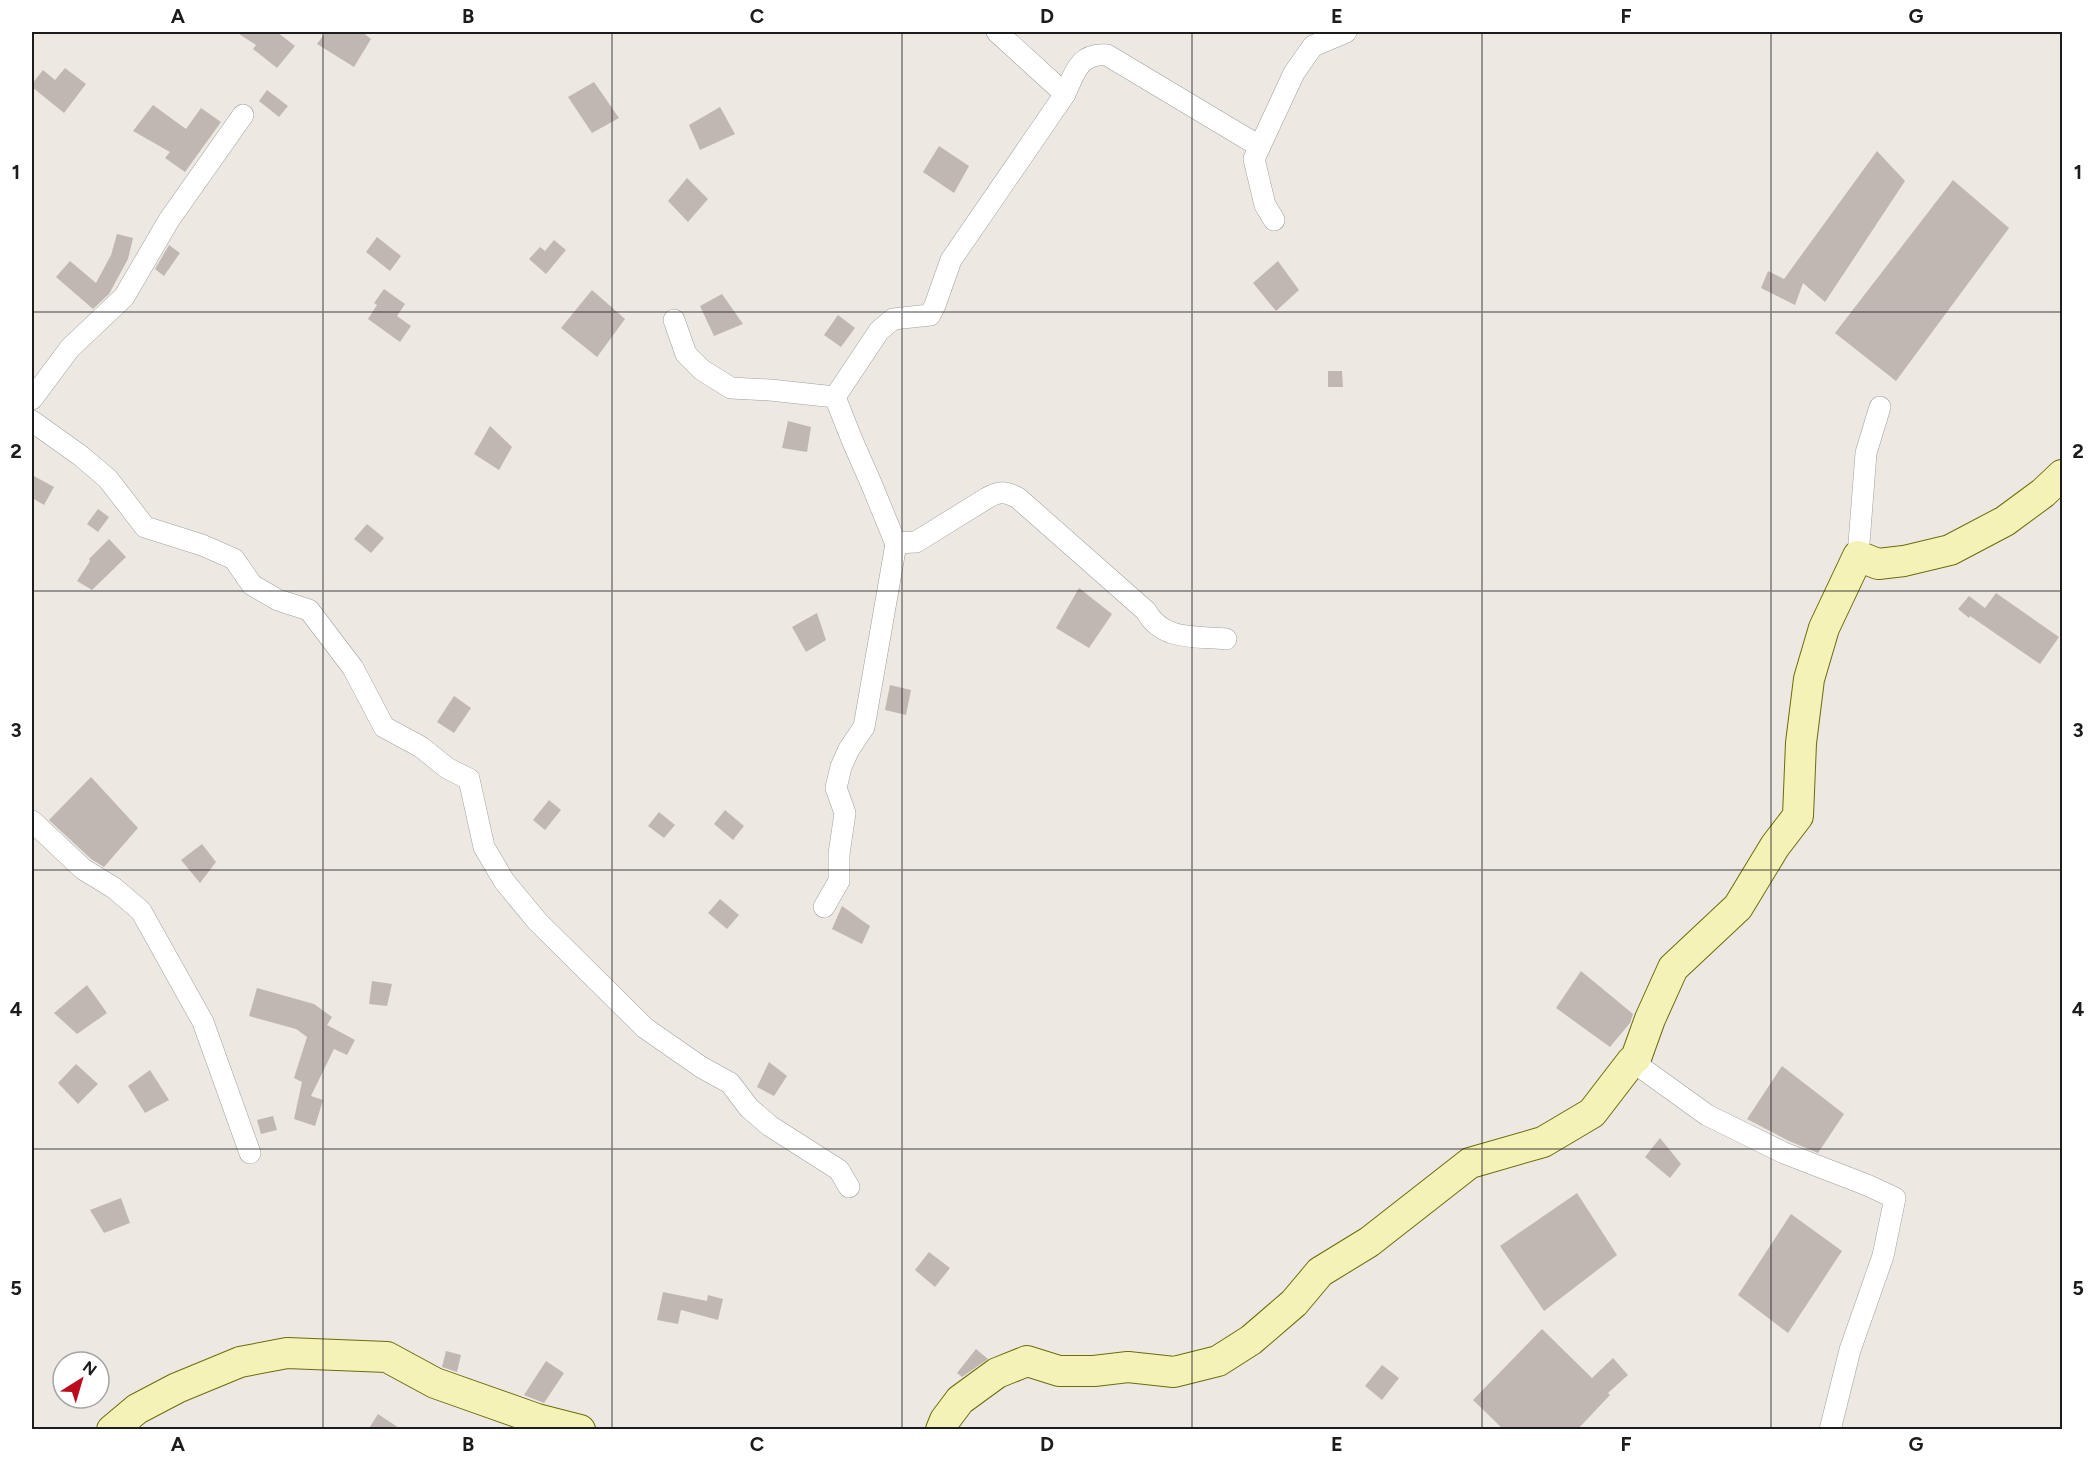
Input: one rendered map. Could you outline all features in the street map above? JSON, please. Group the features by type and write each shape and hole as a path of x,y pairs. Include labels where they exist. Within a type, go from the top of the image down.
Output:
{"street":[{"path":"997,32 1065,94"},
{"path":"1274,220 1265,205 1254,159 1294,73 1313,46 1346,32"},
{"path":"835,397 879,331 893,319 930,315 951,260 1065,94 1084,58 1095,54 1107,55 1259,146"},
{"path":"32,399 70,348 124,297 169,220 243,115"},
{"path":"674,320 686,354 702,370 731,388 835,397"},
{"path":"824,907 839,881 839,854 845,813 836,788 841,767 864,727 895,543 835,397"},
{"path":"941,1430 945,1420 960,1401 997,1373 1028,1361 1059,1371 1094,1371 1128,1367 1174,1372 1218,1361 1251,1340 1294,1302 1320,1272 1369,1242 1470,1163 1543,1142 1592,1113 1636,1058 1650,1019 1673,968 1738,907 1775,846 1798,816 1801,743 1809,679 1824,628 1858,556 1866,453 1880,407"},
{"path":"32,421 81,456 108,479 145,527 202,545 234,559 252,585 278,600 309,610 353,668 384,727 421,747 447,768 469,779 484,847 504,881 537,921 645,1028 701,1067 730,1083 749,1108 770,1126 839,1170 849,1187"},
{"path":"1858,556 1878,564 1904,561 1950,550 2005,521 2043,493 2062,474"},
{"path":"895,543 916,542 987,498 1006,492 1018,498 1146,611 1150,620 1161,630 1172,634 1226,639"},
{"path":"32,821 83,868 114,888 141,911 203,1022 250,1153"},
{"path":"1632,1061 1707,1115 1784,1153 1895,1198 1883,1256 1850,1350 1830,1430"},
{"path":"112,1430 137,1409 177,1388 240,1362 287,1353 387,1356 435,1383 537,1419 580,1430"}],"building":[{"path":"236,32 277,32 295,46 277,68 253,49 256,45"},
{"path":"326,32 362,32 371,39 354,67 317,44"},
{"path":"65,68 86,84 64,113 32,87 32,84 43,70 55,80"},
{"path":"594,82 619,118 592,133 568,97"},
{"path":"267,90 288,106 279,117 259,101"},
{"path":"153,105 186,129 201,108 221,122 185,172 165,158 170,152 133,131"},
{"path":"720,107 735,134 700,150 689,125"},
{"path":"939,146 969,166 954,193 923,172"},
{"path":"1877,151 1905,181 1825,302 1803,283 1795,305 1761,288 1768,271 1784,279"},
{"path":"687,178 708,199 688,222 668,201"},
{"path":"1953,180 2009,228 1896,381 1835,333"},
{"path":"117,234 133,238 128,259 109,294 93,309 56,277 70,261 96,283 111,255"},
{"path":"377,237 401,256 390,271 366,252"},
{"path":"554,240 566,250 546,274 529,259 540,247 545,251"},
{"path":"169,245 180,253 164,276 155,269"},
{"path":"1278,261 1299,290 1276,311 1253,283"},
{"path":"384,289 405,304 397,316 411,326 400,342 368,319 377,305 374,303"},
{"path":"592,290 625,319 597,357 561,328"},
{"path":"722,294 743,324 714,336 700,306"},
{"path":"838,315 855,328 841,347 824,335"},
{"path":"1328,371 1342,371 1343,387 1328,387"},
{"path":"788,421 811,427 807,452 782,448"},
{"path":"490,426 512,447 499,470 474,454"},
{"path":"32,475 54,487 44,505 32,498"},
{"path":"98,509 109,517 98,532 87,524"},
{"path":"367,524 384,538 371,553 354,539"},
{"path":"109,539 126,557 92,590 77,581 90,561 89,559"},
{"path":"1079,588 1112,614 1089,648 1056,628"},
{"path":"1996,593 2059,637 2040,664 1958,609 1969,596 1985,608"},
{"path":"817,613 826,640 806,652 792,627"},
{"path":"890,685 911,690 906,715 885,710"},
{"path":"454,696 471,708 454,733 437,722"},
{"path":"91,777 138,828 104,867 91,859 49,820"},
{"path":"549,800 561,810 545,830 533,820"},
{"path":"725,810 744,826 733,840 714,824"},
{"path":"659,812 675,825 664,838 648,826"},
{"path":"202,844 216,862 200,883 181,860"},
{"path":"720,899 739,915 727,929 708,913"},
{"path":"842,906 870,926 862,944 832,929"},
{"path":"1581,971 1633,1014 1630,1023 1610,1047 1556,1008"},
{"path":"372,981 392,984 387,1006 369,1004"},
{"path":"87,985 107,1013 77,1034 54,1013"},
{"path":"257,988 314,1004 332,1017 327,1025 355,1040 347,1055 334,1049 311,1096 323,1100 315,1126 294,1119 302,1082 294,1078 307,1037 296,1029 249,1016"},
{"path":"769,1062 787,1076 774,1096 757,1087"},
{"path":"76,1064 98,1084 78,1104 58,1083"},
{"path":"1782,1066 1844,1114 1818,1153 1747,1119"},
{"path":"150,1070 169,1100 145,1113 128,1086"},
{"path":"273,1116 277,1130 261,1134 257,1120"},
{"path":"1660,1138 1681,1164 1670,1178 1645,1157"},
{"path":"1577,1193 1617,1255 1544,1311 1500,1246"},
{"path":"121,1198 130,1223 104,1233 90,1210"},
{"path":"1791,1214 1842,1251 1788,1333 1738,1295"},
{"path":"929,1252 950,1268 935,1287 915,1270"},
{"path":"663,1292 707,1301 708,1295 723,1299 718,1320 681,1310 678,1324 657,1320"},
{"path":"1542,1329 1592,1378 1613,1358 1628,1375 1608,1393 1610,1395 1577,1430 1504,1430 1473,1400"},
{"path":"976,1349 988,1359 962,1377 957,1373"},
{"path":"446,1351 461,1355 457,1372 442,1367"},
{"path":"546,1361 564,1373 544,1403 524,1395"},
{"path":"1382,1365 1399,1378 1382,1400 1365,1386"},
{"path":"378,1414 402,1430 368,1430"}]}
